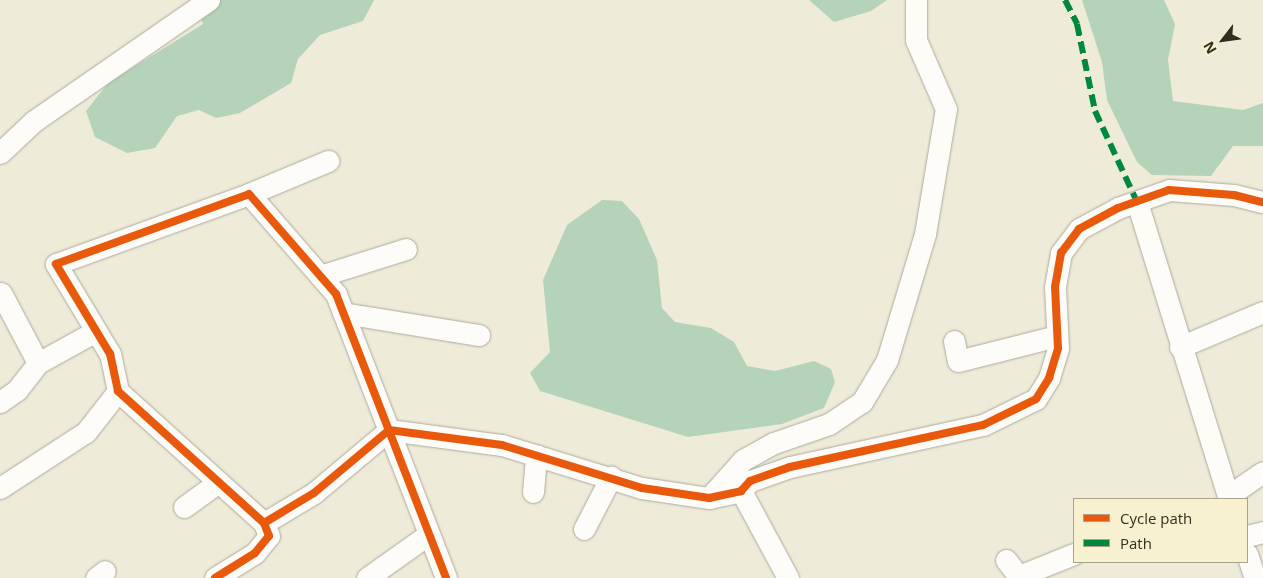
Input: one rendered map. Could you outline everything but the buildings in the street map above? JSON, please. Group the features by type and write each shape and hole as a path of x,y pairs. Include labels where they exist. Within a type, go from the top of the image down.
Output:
{"street":[{"path":"0,153 34,121 209,0"},
{"path":"709,498 743,460 774,443 829,424 862,402 888,360 925,234 946,109 916,40 916,0"},
{"path":"214,578 255,553 270,536 264,523 217,483 118,391 110,354 56,264 249,194 328,161"},
{"path":"264,523 314,493 388,430 502,445 610,476 642,488 709,498 741,491 750,482 790,467 951,435 1010,415 1036,399 1049,378 1057,336 1054,286 1061,253 1079,229 1137,202 1169,190 1234,195 1263,202"},
{"path":"249,194 336,294 446,578"},
{"path":"1137,202 1180,347 1228,498 1263,472"},
{"path":"320,276 406,249"},
{"path":"1,293 38,363"},
{"path":"1180,347 1263,312"},
{"path":"343,313 479,335"},
{"path":"0,402 17,390 38,363 96,331"},
{"path":"954,341 958,361 1057,336"},
{"path":"0,488 86,432 118,391"},
{"path":"533,492 536,455"},
{"path":"584,529 610,476"},
{"path":"184,507 217,483"},
{"path":"741,491 788,578"},
{"path":"1248,536 1263,532"},
{"path":"367,578 429,534"},
{"path":"1015,571 1073,554"},
{"path":"1248,557 1255,578"}],"green space":[{"path":"195,0 374,0 363,21 320,35 298,59 291,83 240,113 216,118 199,110 177,116 155,148 127,153 95,137 86,111 108,83 203,24"},
{"path":"809,0 887,0 871,11 834,22"},
{"path":"1082,0 1164,0 1175,24 1168,60 1173,101 1243,110 1263,103 1263,146 1233,146 1211,176 1152,175 1137,162 1107,100 1102,62"},
{"path":"602,200 622,201 639,219 657,260 662,308 675,322 711,328 734,342 747,366 775,371 814,361 831,369 835,382 824,408 782,424 688,437 540,391 530,373 550,352 543,280 567,225"}],"marked path":[{"path":"1065,0 1077,24 1095,111 1137,202"}],"cycle path":[{"path":"215,578 255,553 269,536 264,523 314,493 389,430 502,445 642,488 709,498 741,491 750,481 790,467 983,425 1036,399 1049,378 1058,348 1055,287 1061,253 1079,229 1118,208 1169,190 1234,195 1263,202"},
{"path":"264,523 118,391 110,354 56,264 249,194 336,294 446,578"}]}
